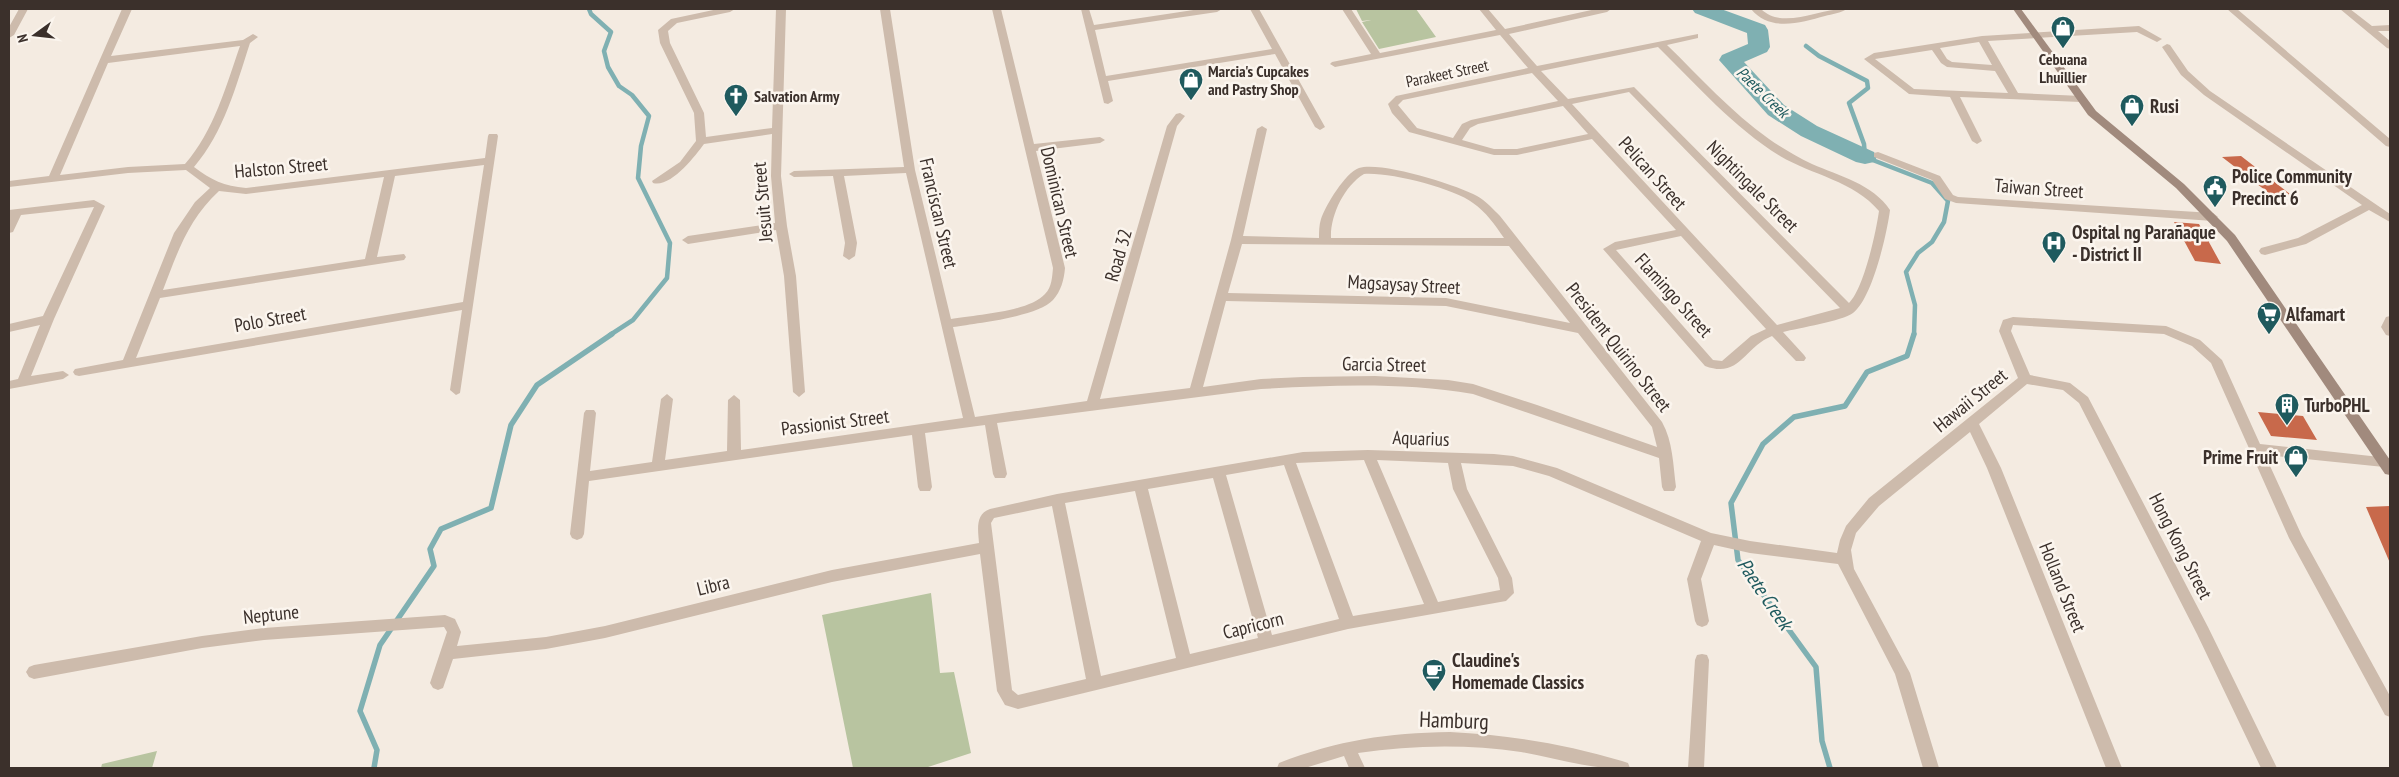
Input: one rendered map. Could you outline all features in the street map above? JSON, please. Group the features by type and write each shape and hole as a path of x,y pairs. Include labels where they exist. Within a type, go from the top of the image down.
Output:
{"main road":[{"path":"2018,9 2092,112 2180,186 2213,217 2247,258 2387,466"}],"street":[{"path":"9,35 24,9"},
{"path":"53,179 127,9"},
{"path":"657,181 684,164 701,141 699,113 665,43 663,34 666,27 674,22 725,9"},
{"name":"Jesuit Street","path":"781,9 776,176 781,226 790,276 799,392"},
{"name":"Franciscan Street","path":"885,9 910,170 970,422"},
{"name":"Dominican Street","path":"947,324 1035,306 1051,295 1056,287 1059,268 996,9"},
{"path":"1085,9 1108,101"},
{"path":"1090,28 1217,9"},
{"path":"1255,9 1320,128"},
{"path":"1347,9 1377,56"},
{"name":"Pelican Street","path":"1483,9 1534,69 1567,102 1595,135 1800,358"},
{"path":"1336,64 1502,32 1607,9"},
{"path":"1756,9 1765,18 1779,22 1816,12 1842,9"},
{"path":"2232,9 2390,144"},
{"path":"2345,9 2390,46"},
{"path":"2370,29 2390,28"},
{"path":"2082,99 1954,95 1909,91 1897,79 1869,59 1874,56 1934,46 2036,34 2139,29 2157,39"},
{"name":"Parakeet Street","path":"1595,135 1508,153 1494,152 1413,130 1396,111 1393,104 1400,98 1695,36"},
{"path":"1982,39 2015,97"},
{"path":"9,184 128,170 188,167 200,156 250,40 106,60"},
{"path":"1660,43 1764,143 1792,159 1872,195 1885,210 1864,288 1849,310 1776,330"},
{"path":"1934,46 1944,61 1950,65 1998,68"},
{"path":"2167,47 2184,73 2207,93 2390,219"},
{"path":"1103,79 1279,52"},
{"name":"Nightingale Street","path":"1567,102 1631,88 1849,310"},
{"path":"1954,95 1977,141"},
{"path":"1456,142 1466,126 1475,122 1567,102"},
{"name":"Road 32","path":"1092,405 1172,126 1180,116"},
{"path":"1195,392 1237,240 1262,129"},
{"path":"701,141 778,130"},
{"path":"456,390 493,136"},
{"path":"1030,148 1100,140"},
{"name":"Taiwan Street","path":"1878,155 1936,178 1942,184 1949,197 1956,200 2213,217"},
{"name":"Halston Street","path":"188,167 197,176 217,187 246,191 488,161"},
{"path":"794,174 910,170"},
{"name":"President Quirino Street","path":"1325,242 1326,220 1352,178 1363,171 1372,170 1442,185 1475,200 1498,222 1657,425 1666,455 1669,487"},
{"path":"838,172 851,243 849,256"},
{"path":"370,262 390,173"},
{"path":"128,363 180,232 199,204 217,187"},
{"path":"9,228 14,212 94,203 100,206 48,319 23,382"},
{"path":"2265,251 2302,241 2370,205"},
{"path":"688,240 781,226"},
{"name":"Flamingo Street","path":"1684,232 1615,246 1610,251 1709,363 1720,366 1734,361 1757,338 1776,330"},
{"path":"1237,240 1512,242"},
{"path":"156,295 400,257"},
{"name":"Magsaysay Street","path":"1221,297 1446,302 1582,330"},
{"name":"Polo Street","path":"79,372 467,305"},
{"path":"9,328 48,319"},
{"name":"Hawaii Street","path":"1843,559 1845,544 1852,529 1865,512 1897,483 2026,379 2004,331 2007,323 2021,320 2166,330 2196,343 2216,360 2296,538 2390,710"},
{"path":"2390,320 2387,327 2390,332"},
{"path":"9,385 63,375"},
{"name":"Hong Kong Street","path":"2026,379 2066,386 2084,400 2203,631 2269,768"},
{"name":"Garcia Street","path":"1092,405 1281,382 1375,381 1448,385 1496,395 1666,455"},
{"path":"658,466 667,398"},
{"path":"734,400 734,454"},
{"name":"Passionist Street","path":"582,477 734,454 1092,405"},
{"path":"577,534 590,413"},
{"path":"990,419 1000,474"},
{"name":"Holland Street","path":"1972,423 1994,468 2114,768"},
{"path":"918,430 925,487"},
{"path":"2257,449 2387,466"},
{"path":"1368,455 1433,607"},
{"name":"Aquarius","path":"986,547 984,528 986,517 996,512 1057,499 1288,459 1368,455 1494,459 1530,464 1716,540 1750,547 1843,559"},
{"path":"1288,459 1348,623"},
{"name":"Capricorn","path":"986,547 1005,691 1010,700 1018,702 1348,623 1433,607 1493,599 1507,593 1505,578 1460,490 1454,459"},
{"path":"1218,472 1266,642"},
{"path":"1140,485 1185,663"},
{"path":"1057,499 1095,684"},
{"path":"1702,621 1694,579 1716,540"},
{"name":"Libra","path":"449,653 546,643 605,632 832,576 986,547"},
{"path":"1843,559 1853,582 1902,672 1931,768"},
{"name":"Neptune","path":"34,672 255,635 450,623 454,632 449,653 438,683"},
{"path":"1696,768 1702,660"},
{"name":"Hamburg","path":"1286,768 1348,748 1404,740 1450,739 1522,746 1584,756 1622,768"},
{"path":"1348,748 1357,768"}],"green space":[{"path":"1356,9 1416,9 1436,37 1379,49 1362,22 1371,20 1362,21"},
{"path":"931,593 940,673 954,672 971,753 925,768 853,768 822,615"},
{"path":"157,751 152,768 101,768 102,764"}],"building":[{"path":"2241,156 2290,194 2274,197 2222,157"},
{"path":"2174,222 2199,224 2221,264 2195,261"},
{"name":"TurboPHL","path":"2258,412 2303,416 2317,440 2271,436"},
{"path":"2390,506 2390,563 2366,507"}],"waterway":[{"path":"589,9 591,14 611,32 604,51 608,67 619,86 632,95 649,116 641,146 638,178 670,243 667,278 633,320 610,335"},
{"name":"Paete Creek","path":"1702,9 1757,30 1759,47 1730,60 1776,110 1809,131 1865,157"},
{"name":"Paete Creek","path":"1806,46 1819,56 1867,81 1868,88 1849,103 1864,144 1865,157 1932,183 1948,201 1944,222 1932,242 1918,253 1906,272 1915,305 1914,335"},
{"path":"374,768 377,750 360,711 380,645 434,566 430,549 441,529 491,508 511,425 537,385 612,334"},
{"name":"Paete Creek","path":"1830,768 1822,741 1816,667 1738,560 1731,503 1763,444 1794,417 1845,406 1867,372 1907,356 1914,334"}],"place":[{"name":"Cebuana Lhuillier","path":"2063,49"},
{"name":"Marcia's Cupcakes and Pastry Shop","path":"1191,101"},
{"name":"Salvation Army","path":"736,117"},
{"name":"Rusi","path":"2132,127"},
{"name":"Police Community Precinct 6","path":"2215,208"},
{"name":"Ospital ng Parañaque - District II","path":"2054,264"},
{"name":"Alfamart","path":"2269,335"},
{"name":"TurboPHL","path":"2287,426"},
{"name":"Prime Fruit","path":"2296,478"},
{"name":"Claudine's Homemade Classics","path":"1434,692"}]}
